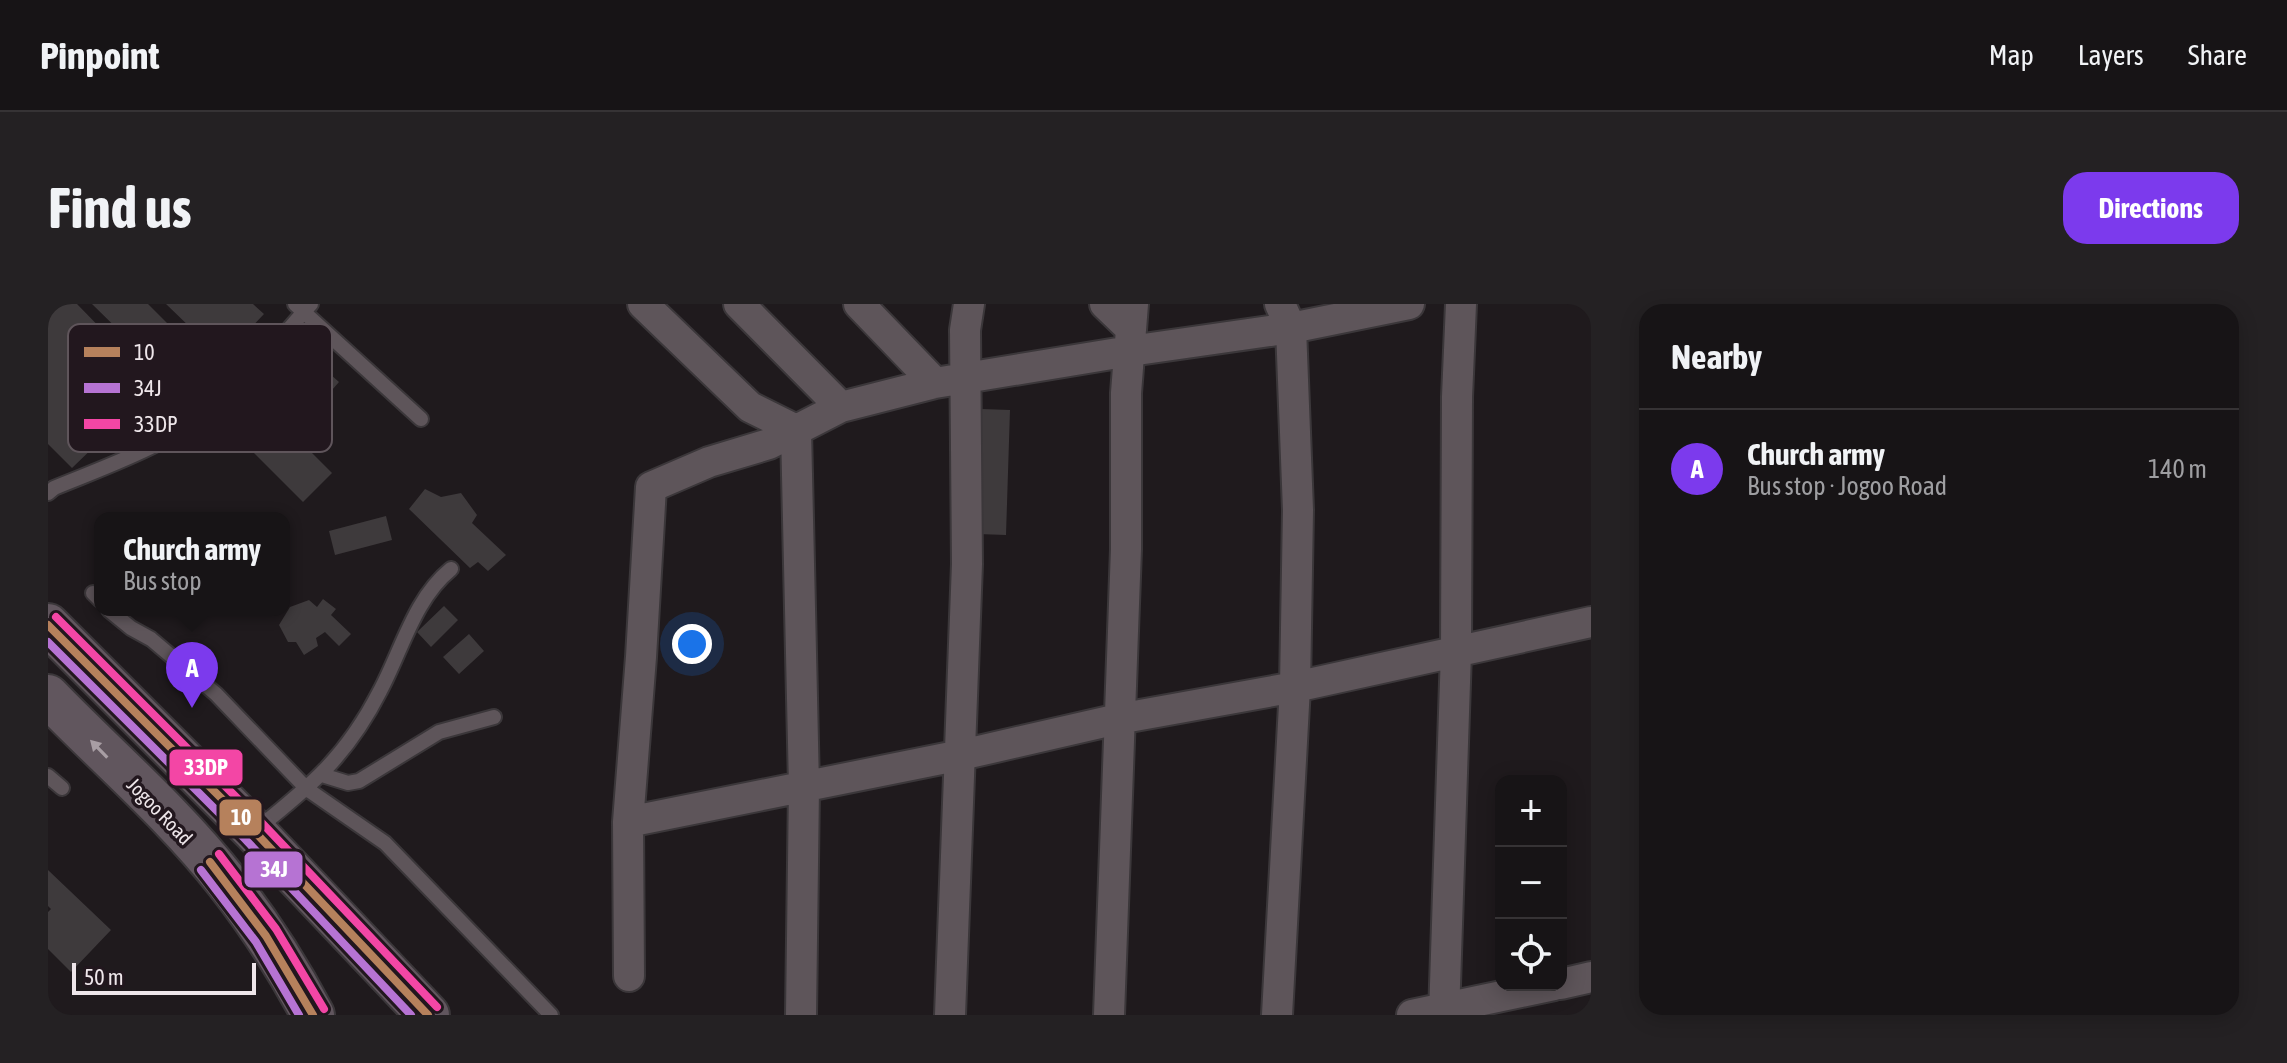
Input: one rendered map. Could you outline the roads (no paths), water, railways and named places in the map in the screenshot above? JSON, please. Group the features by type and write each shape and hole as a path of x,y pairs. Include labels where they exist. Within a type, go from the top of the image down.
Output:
{"main road":[{"path":"48,625 254,831 428,1015"},
{"name":"Jogoo Road","path":"48,696 152,800 225,879 283,961 313,1015"}],"street":[{"path":"643,304 750,407 796,430"},
{"path":"739,304 841,407"},
{"path":"859,304 935,383"},
{"path":"950,1015 967,564 965,330 969,304"},
{"path":"1105,304 1131,328"},
{"path":"629,976 628,822 651,487 709,462 769,444 841,407 966,378 1131,328 1409,304"},
{"path":"1444,1012 1456,652 1457,397 1461,304"},
{"path":"1277,1015 1295,687 1298,510 1286,316"},
{"path":"1109,1015 1126,549 1126,393 1131,328"},
{"path":"796,430 804,787 801,1015"},
{"path":"628,822 961,755 1118,719 1295,687 1591,622"},
{"path":"1567,983 1591,977"},
{"path":"1412,1015 1444,1012 1530,991"}],"lane":[{"path":"289,324 303,307 321,324"},
{"path":"332,335 421,419"},
{"path":"48,493 145,452"},
{"path":"254,831 322,775 354,736 379,693 417,612 434,583 451,569"},
{"path":"116,616 151,639 216,694 307,789 385,843 551,1015"},
{"path":"322,775 348,783 359,781 439,732 494,717"},
{"path":"48,776 62,788"}],"place":[{"name":"Church army","path":"192,708"}]}
